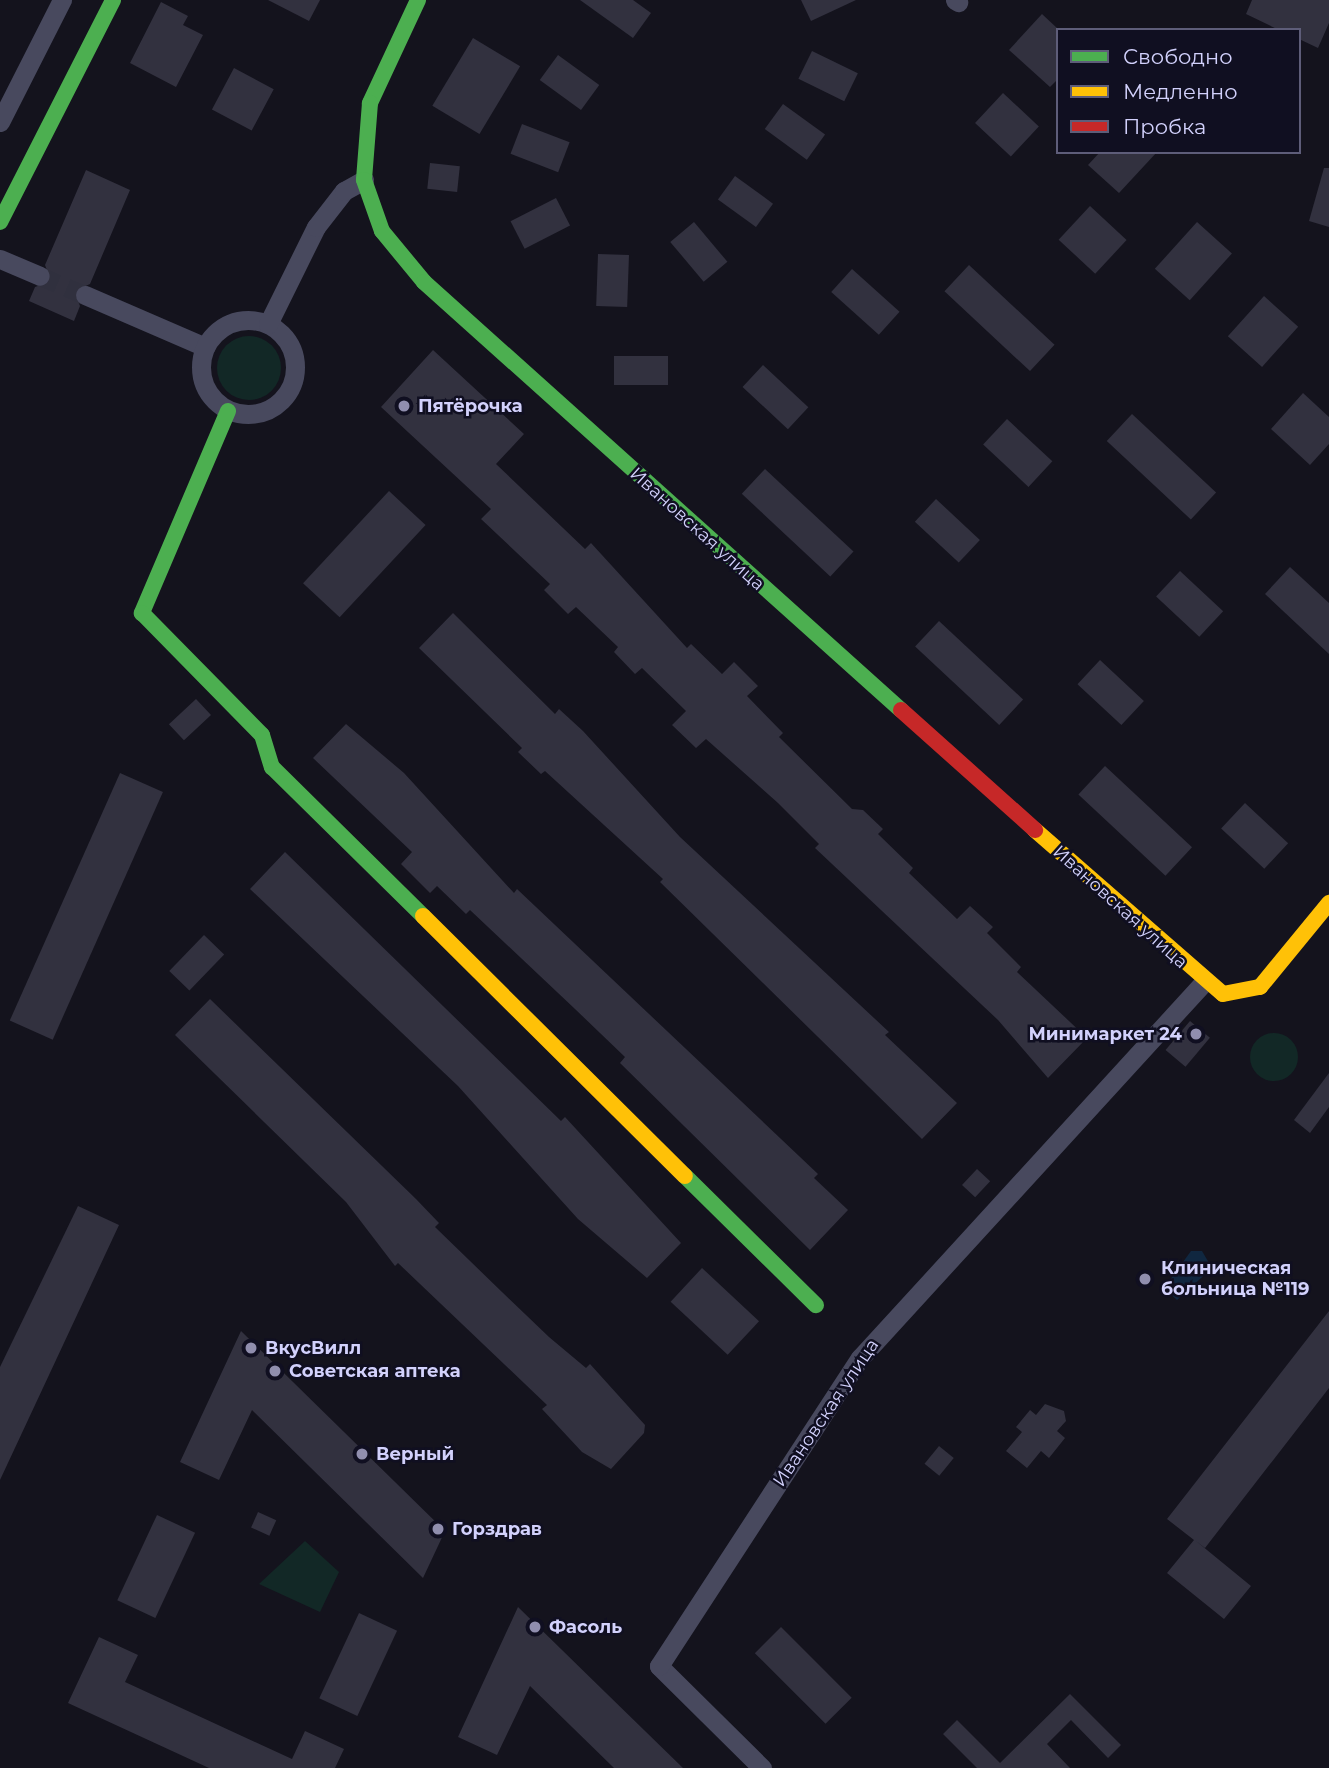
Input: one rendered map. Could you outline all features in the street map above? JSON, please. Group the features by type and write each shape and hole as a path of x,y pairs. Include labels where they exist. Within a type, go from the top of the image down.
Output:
{"street":[{"path":"0,122 62,0"},
{"path":"0,222 113,0"},
{"name":"Ивановская улица","path":"418,0 370,103 364,180 378,223 424,282 1204,982 1223,994 1260,987 1329,903"},
{"path":"268,324 316,227 344,191 364,180"},
{"path":"0,259 40,276"},
{"path":"85,295 205,347"},
{"path":"232,323 268,324 293,351 291,388 264,412 228,411 203,384 205,347 232,323"},
{"path":"228,411 142,613 262,735 272,767 816,1305"},
{"name":"Ивановская улица","path":"762,1768 659,1666 860,1358 1204,982"}],"green space":[{"path":"249,336 261,338 272,345 279,356 279,380 272,391 261,398 249,400 237,398 226,391 219,380 217,368 219,356 226,345 237,338"},
{"path":"1274,1033 1291,1040 1298,1057 1291,1074 1274,1081 1257,1074 1250,1057 1257,1040"},
{"path":"305,1541 339,1572 320,1612 259,1584"}],"water":[{"path":"1191,1251 1202,1251 1212,1268 1177,1300 1164,1288"}],"building":[{"path":"268,0 320,0 309,21"},
{"path":"580,0 633,0 651,13 633,38"},
{"path":"801,0 856,0 811,21"},
{"path":"1252,0 1329,0 1329,23 1318,48 1301,40 1301,28 1275,28 1246,14"},
{"path":"161,2 188,16 183,25 203,35 176,87 130,63"},
{"path":"1042,14 1057,28 1056,81 1050,87 1009,50"},
{"path":"473,38 520,66 479,134 432,106"},
{"path":"812,51 858,73 844,101 798,79"},
{"path":"558,55 599,85 581,110 540,80"},
{"path":"234,68 274,89 252,131 212,109"},
{"path":"1003,93 1039,126 1011,156 975,123"},
{"path":"783,104 825,135 807,160 765,129"},
{"path":"522,124 570,142 558,172 511,154"},
{"path":"1098,154 1155,154 1119,193 1088,165"},
{"path":"430,163 460,166 457,192 427,189"},
{"path":"1324,168 1329,168 1329,227 1309,221"},
{"path":"86,170 130,190 90,284 74,291 80,306 74,321 29,301 35,287 51,281 45,265"},
{"path":"735,176 773,204 756,227 718,199"},
{"path":"556,198 570,226 525,249 511,221"},
{"path":"1090,206 1127,240 1095,274 1059,240"},
{"path":"694,222 727,262 704,282 670,242"},
{"path":"1197,222 1232,253 1190,300 1155,269"},
{"path":"598,254 629,255 627,307 596,306"},
{"path":"969,265 1055,345 1030,371 944,291"},
{"path":"852,269 900,312 879,335 831,292"},
{"path":"1264,296 1298,327 1262,367 1228,336"},
{"path":"433,350 524,434 496,464 585,549 591,543 687,648 691,644 722,674 734,662 758,686 747,696 783,733 779,737 852,809 863,810 883,829 878,834 913,868 909,873 957,919 970,906 993,927 987,933 1021,967 1017,972 1087,1038 1048,1078 998,1020 815,848 819,844 778,803 706,739 696,748 672,725 686,711 642,668 635,674 614,652 618,647 576,607 568,614 544,590 550,584 481,519 491,509 381,407"},
{"path":"614,356 668,356 668,385 614,385"},
{"path":"763,365 808,407 788,429 743,387"},
{"path":"1303,393 1329,417 1329,444 1310,465 1271,429"},
{"path":"1132,414 1216,492 1191,519 1107,441"},
{"path":"1007,419 1052,461 1028,487 983,445"},
{"path":"765,469 853,552 830,576 742,494"},
{"path":"389,491 426,525 340,617 303,583"},
{"path":"936,499 980,540 959,563 915,522"},
{"path":"1290,567 1329,603 1329,654 1265,594"},
{"path":"1180,571 1223,611 1199,637 1156,597"},
{"path":"453,613 555,714 559,709 583,731 680,837 889,1032 885,1035 957,1103 922,1139 660,882 663,879 545,771 541,774 518,752 522,748 419,648"},
{"path":"939,621 1023,699 999,725 915,647"},
{"path":"1100,660 1144,701 1121,725 1077,684"},
{"path":"196,699 211,715 184,740 169,724"},
{"path":"346,724 404,773 514,893 517,889 818,1174 814,1178 848,1210 810,1250 620,1063 625,1057 575,1009 470,910 466,914 437,886 430,893 401,864 412,852 313,758"},
{"path":"1105,766 1192,847 1165,876 1078,795"},
{"path":"120,773 163,792 53,1040 10,1021"},
{"path":"1245,803 1288,843 1264,869 1221,829"},
{"path":"285,852 561,1121 565,1117 681,1243 647,1278 578,1219 458,1086 250,889"},
{"path":"204,935 224,954 189,990 169,971"},
{"path":"210,999 416,1199 439,1223 435,1227 549,1337 586,1368 590,1364 645,1425 644,1433 611,1469 582,1452 542,1409 547,1405 398,1263 395,1266 346,1202 175,1035"},
{"path":"1190,1021 1210,1038 1185,1067 1166,1050"},
{"path":"1329,1073 1329,1107 1310,1133 1294,1120"},
{"path":"977,1169 990,1181 975,1197 962,1185"},
{"path":"78,1206 119,1225 0,1480 0,1367"},
{"path":"702,1268 759,1321 728,1355 671,1302"},
{"path":"1329,1311 1329,1388 1205,1548 1196,1541 1251,1586 1224,1619 1167,1573 1194,1540 1167,1519"},
{"path":"241,1331 445,1531 423,1578 252,1410 219,1480 180,1462"},
{"path":"1045,1404 1064,1411 1066,1421 1057,1431 1065,1438 1049,1458 1041,1451 1027,1468 1006,1451 1022,1432 1016,1427 1030,1410 1036,1415"},
{"path":"939,1446 954,1458 939,1476 925,1464"},
{"path":"258,1512 276,1520 269,1536 251,1528"},
{"path":"157,1515 195,1533 155,1618 117,1600"},
{"path":"518,1607 683,1768 614,1768 530,1686 497,1755 458,1737"},
{"path":"359,1613 397,1631 357,1716 319,1698"},
{"path":"781,1627 852,1698 826,1724 755,1653"},
{"path":"99,1637 138,1655 125,1682 292,1759 305,1731 344,1749 335,1768 209,1768 68,1703"},
{"path":"1070,1694 1121,1745 1108,1758 1071,1720 1047,1744 1070,1768 977,1768 943,1734 957,1720 1000,1763"}],"tunnel":[{"path":"40,276 85,295"}],"traffic: fast":[{"path":"0,222 113,0"},
{"path":"418,0 370,103 364,180 382,231 424,282 901,710"},
{"path":"228,411 142,613 262,735 272,767 423,916"},
{"path":"685,1176 816,1305"}],"traffic: slow":[{"path":"1035,830 1223,994 1260,987 1329,903"},
{"path":"423,916 685,1176"}],"traffic: jam":[{"path":"901,710 1035,830"}],"place":[{"name":"Пятёрочка","path":"404,406"},
{"name":"Минимаркет 24","path":"1196,1034"},
{"name":"Клиническая больница №119","path":"1145,1279"},
{"name":"ВкусВилл","path":"251,1348"},
{"name":"Советская аптека","path":"275,1371"},
{"name":"Верный","path":"362,1454"},
{"name":"Горздрав","path":"438,1529"},
{"name":"Фасоль","path":"535,1627"}]}
